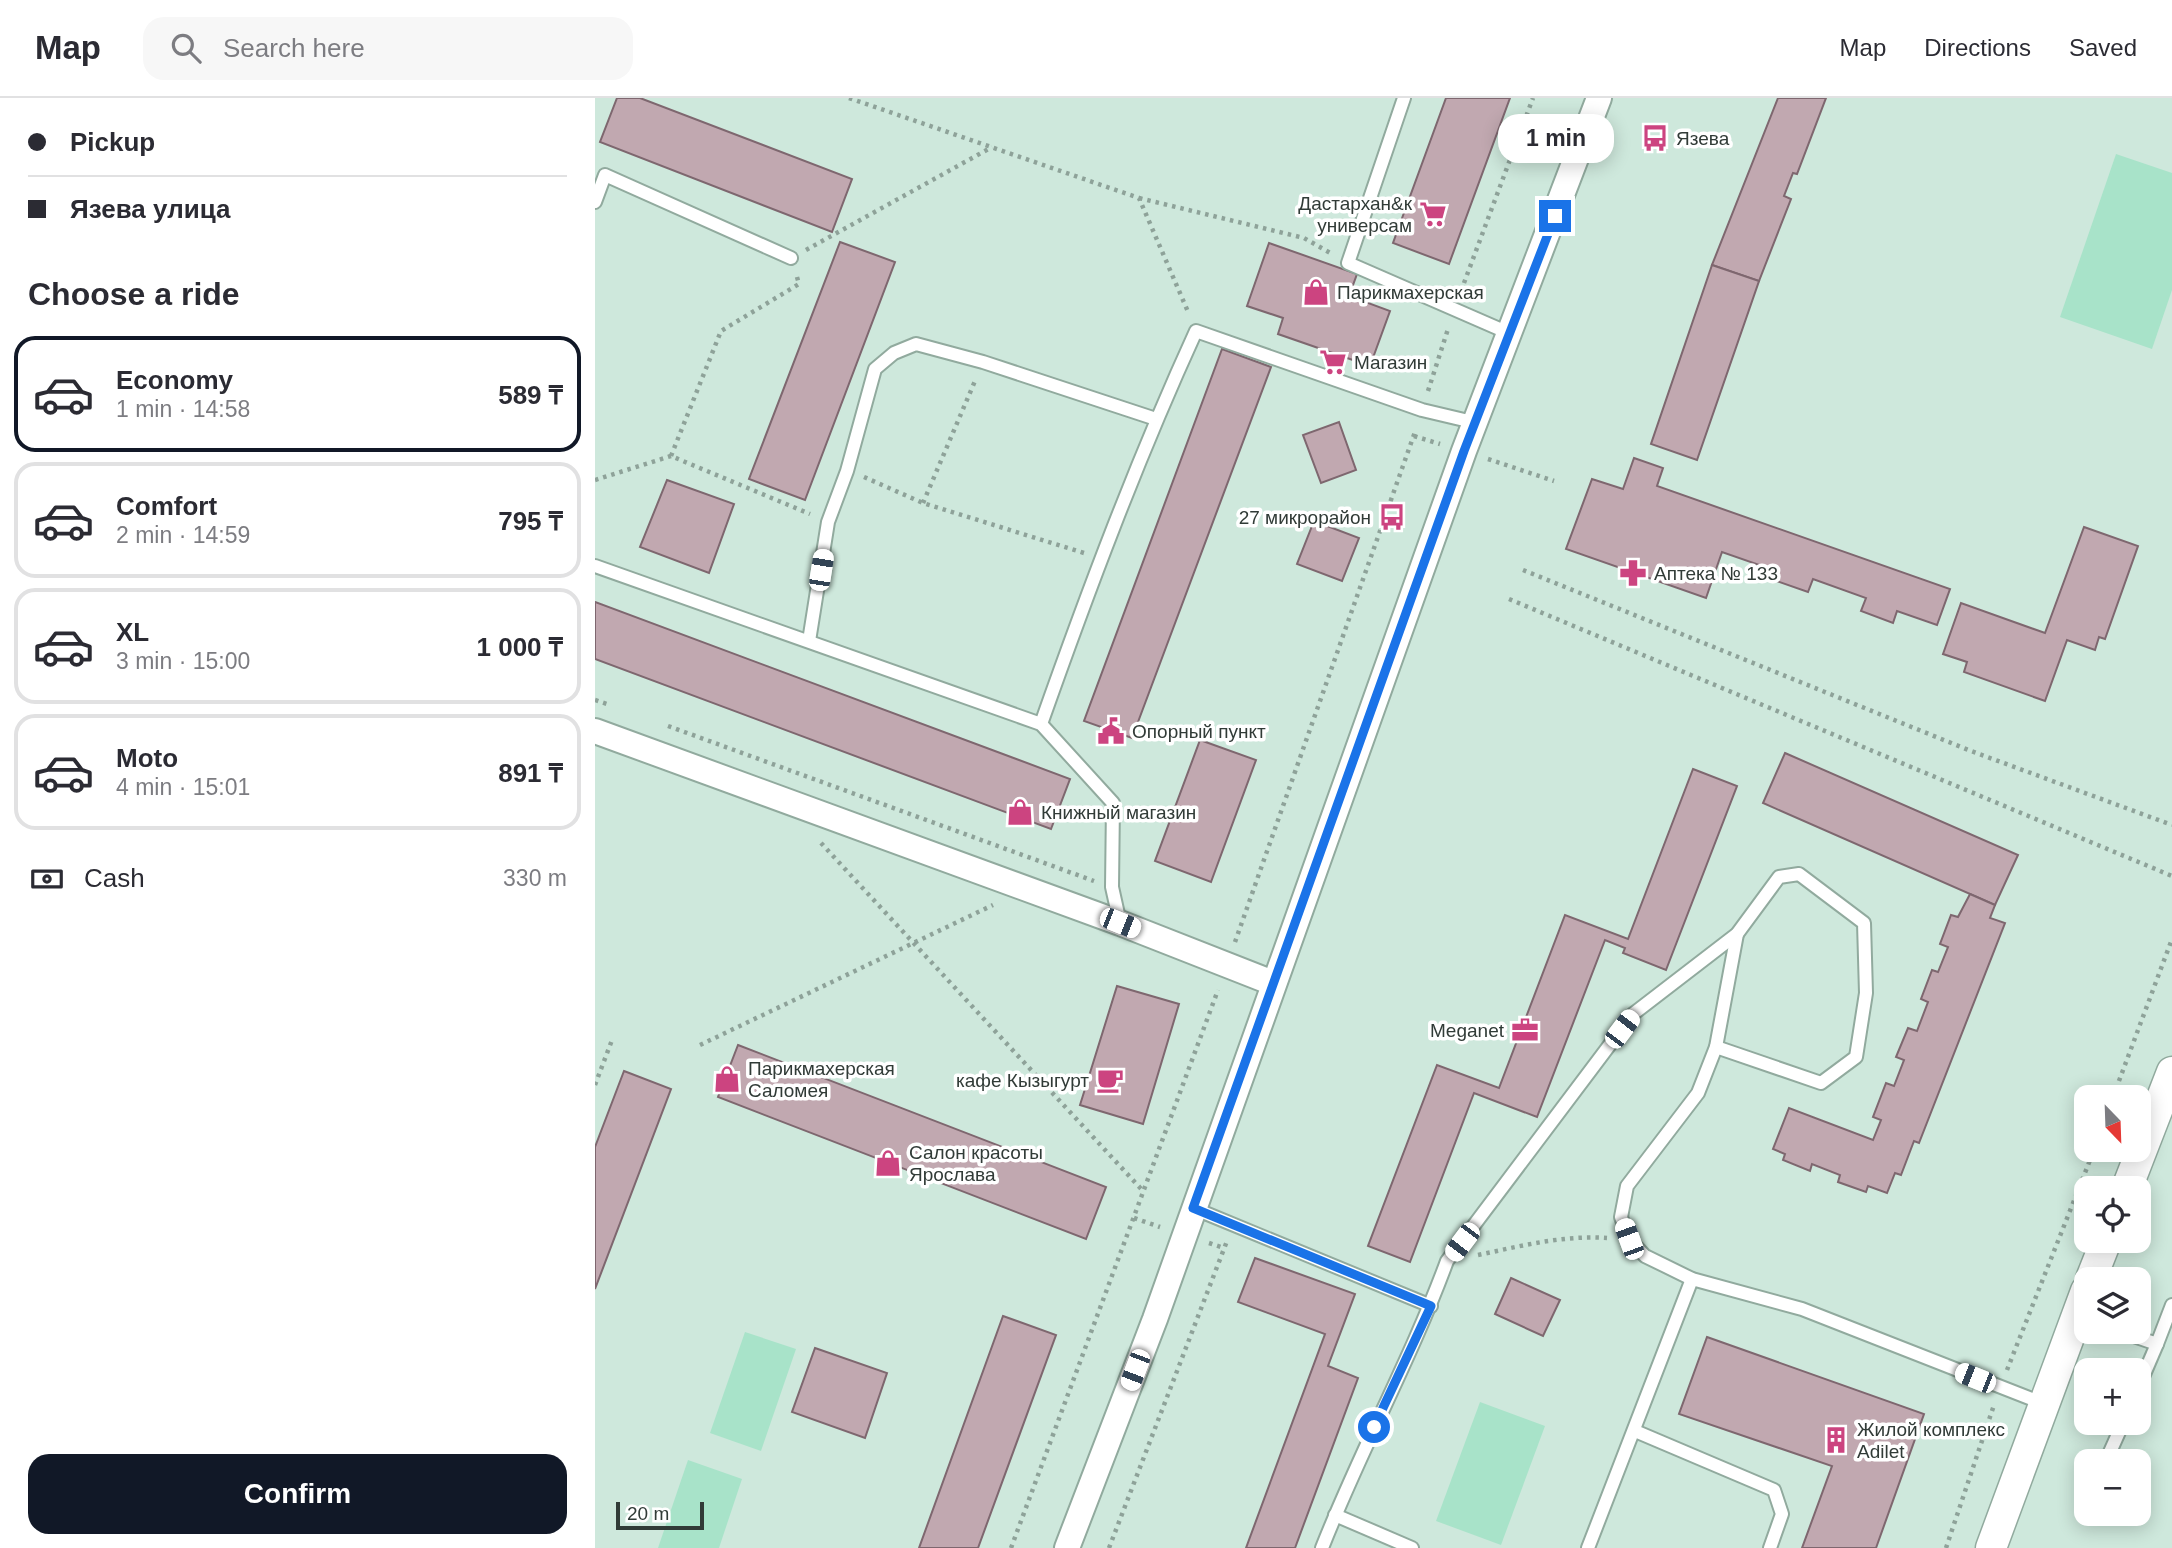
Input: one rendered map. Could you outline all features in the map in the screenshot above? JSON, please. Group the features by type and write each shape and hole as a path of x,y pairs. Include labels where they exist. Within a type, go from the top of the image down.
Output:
{"street":[{"path":"1067,1548 1154,1319 1477,423 1599,98"},
{"path":"595,731 1120,923 1226,968 1273,984"},
{"path":"2132,1176 2169,1089"},
{"path":"1991,1548 2042,1403 2074,1330"}],"lane":[{"path":"1404,98 1348,263 1511,334"},
{"path":"595,202 605,175 791,258"},
{"path":"1041,724 1100,558 1156,419 1196,331 1422,410 1477,423"},
{"path":"809,641 828,522 847,471 875,369 894,353 916,344 983,362 1156,419"},
{"path":"595,566 1041,724 1113,803 1112,887 1120,923"},
{"path":"1322,1548 1431,1306 1447,1261 1633,1014 1737,934 1779,877 1799,874 1864,923 1866,993 1856,1057 1821,1083 1716,1047"},
{"path":"1737,934 1716,1047 1698,1093 1627,1186 1621,1217 1629,1239 1645,1256 1692,1279 1802,1309 2042,1403"},
{"path":"1193,1208 1431,1306"},
{"path":"1588,1548 1692,1279"},
{"path":"2151,1358 2172,1305"},
{"path":"2151,1342 2157,1344"},
{"path":"1635,1431 1774,1490 1782,1514 1770,1548"},
{"path":"1335,1516 1412,1548"}],"path":[{"path":"849,98 1139,198 1304,238 1348,263"},
{"path":"1011,1548 1226,968 1422,410 1454,311 1533,98"},
{"path":"671,456 721,331 799,284 791,258 992,147"},
{"path":"1139,198 1196,331"},
{"path":"923,503 983,362"},
{"path":"595,480 671,456 828,522"},
{"path":"847,471 923,503 1100,558"},
{"path":"1523,570 1971,751 2172,825"},
{"path":"1509,600 2172,876"},
{"path":"595,699 608,704"},
{"path":"660,723 1112,887"},
{"path":"814,836 1144,1192"},
{"path":"700,1045 911,942 1025,890"},
{"path":"2117,1085 2172,939"},
{"path":"595,1085 612,1040"},
{"path":"1946,1548 2000,1388 2089,1162"},
{"path":"1109,1548 1232,1224"},
{"path":"1447,1261 1543,1241 1583,1236 1629,1239"}],"green space":[{"path":"2116,154 2172,173 2172,290 2152,349 2060,317"},
{"path":"745,1332 796,1349 761,1451 710,1433"},
{"path":"1480,1402 1545,1426 1501,1545 1436,1521"},
{"path":"688,1460 742,1479 719,1548 658,1548"}],"building":[{"path":"617,98 640,98 852,179 832,232 600,142"},
{"path":"1446,98 1510,98 1449,264 1393,243"},
{"path":"1778,98 1826,98 1797,174 1793,173 1784,196 1791,199 1759,281 1712,265"},
{"path":"840,242 895,262 805,500 749,479"},
{"path":"1269,243 1357,274 1349,296 1390,311 1370,366 1278,334 1283,318 1247,306"},
{"path":"1712,265 1759,281 1697,460 1651,444"},
{"path":"1222,349 1271,367 1132,738 1084,721"},
{"path":"1339,422 1356,470 1321,483 1303,435"},
{"path":"1634,458 1663,468 1657,486 1950,589 1937,625 1897,611 1893,623 1861,611 1866,598 1813,579 1808,592 1768,578 1771,569 1722,552 1706,598 1566,549 1592,479 1623,489"},
{"path":"667,480 734,504 709,573 640,547"},
{"path":"1314,521 1359,538 1342,581 1297,564"},
{"path":"2084,527 2138,546 2105,639 2099,637 2095,650 2067,640 2045,701 1964,672 1967,662 1943,654 1961,603 2045,633"},
{"path":"595,602 1070,779 1051,829 595,659"},
{"path":"1200,740 1256,760 1211,882 1155,861"},
{"path":"1785,753 2018,855 1995,905 1763,803"},
{"path":"1693,769 1737,786 1666,970 1623,953 1625,948 1605,940 1537,1117 1474,1093 1410,1262 1368,1246 1437,1065 1499,1088 1565,915 1628,939"},
{"path":"1970,894 1995,905 1990,918 2005,923 1919,1143 1914,1141 1901,1175 1895,1173 1887,1193 1868,1186 1866,1192 1838,1182 1840,1175 1812,1164 1810,1171 1783,1160 1785,1154 1773,1149 1789,1108 1873,1140 1881,1120 1873,1117 1886,1083 1894,1086 1904,1060 1896,1057 1908,1028 1917,1031 1928,1002 1921,999 1932,970 1938,972 1948,947 1940,944 1951,915 1958,917"},
{"path":"1117,986 1179,1004 1143,1124 1080,1105"},
{"path":"738,1045 1106,1187 1086,1239 718,1097"},
{"path":"624,1071 671,1089 595,1289 595,1147"},
{"path":"1255,1258 1355,1294 1328,1366 1358,1378 1295,1548 1246,1548 1325,1334 1238,1302"},
{"path":"1511,1278 1560,1300 1543,1336 1495,1314"},
{"path":"1003,1316 1056,1335 978,1548 919,1548"},
{"name":"Жилой комплекс Adilet","path":"1707,1337 1924,1414 1876,1548 1802,1548 1832,1466 1679,1414"},
{"path":"815,1348 887,1373 865,1438 792,1412"}],"place":[{"name":"Язева","path":"1655,138"},
{"name":"Дастархан&к универсам","path":"1433,214"},
{"name":"Парикмахерская","path":"1316,292"},
{"name":"Магазин","path":"1333,362"},
{"name":"27 микрорайон","path":"1392,517"},
{"name":"Аптека № 133","path":"1633,573"},
{"name":"Опорный пункт","path":"1111,731"},
{"name":"Книжный магазин","path":"1020,812"},
{"name":"Meganet","path":"1525,1030"},
{"name":"Парикмахерская Саломея","path":"727,1079"},
{"name":"кафе Кызыгурт","path":"1110,1080"},
{"name":"Салон красоты Ярослава","path":"888,1163"},
{"name":"Жилой комплекс Adilet","path":"1836,1440"}],"route":[{"path":"1374,1427 1431,1306 1193,1208 1464,451 1555,216"}]}
